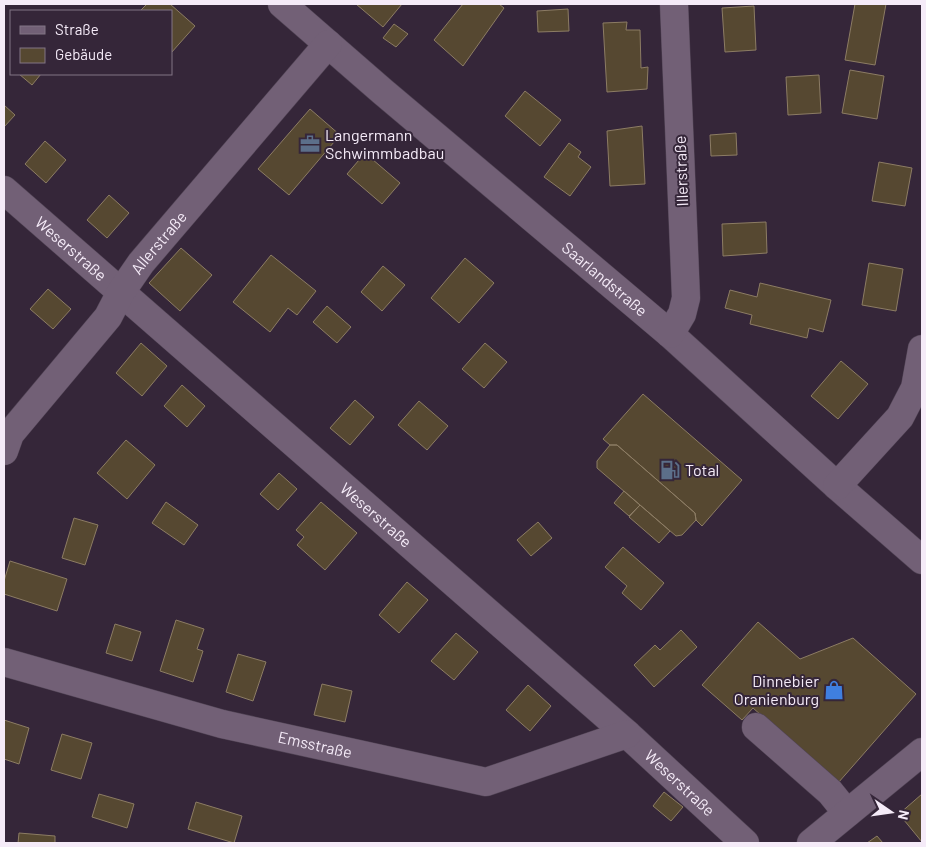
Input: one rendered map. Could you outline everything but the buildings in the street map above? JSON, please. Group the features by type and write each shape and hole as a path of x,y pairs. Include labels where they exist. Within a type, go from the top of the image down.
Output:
{"street":[{"name":"Saarlandstraße","path":"282,4 670,334 837,486 922,560"},
{"name":"Illerstraße","path":"670,334 682,314 686,298 674,4"},
{"name":"Allerstraße","path":"6,438 108,317 121,292 141,263 328,44"},
{"name":"Weserstraße","path":"4,190 627,734 745,843"},
{"path":"837,486 900,416 915,388 922,349"},
{"name":"Emsstraße","path":"4,662 222,724 486,782 627,734"},
{"path":"756,727 830,792 847,813"},
{"path":"810,843 922,752"}],"place":[{"name":"Langermann Schwimmbadbau","path":"310,144"},
{"name":"Total","path":"670,470"},
{"name":"Dinnebier Oranienburg","path":"834,690"}]}
